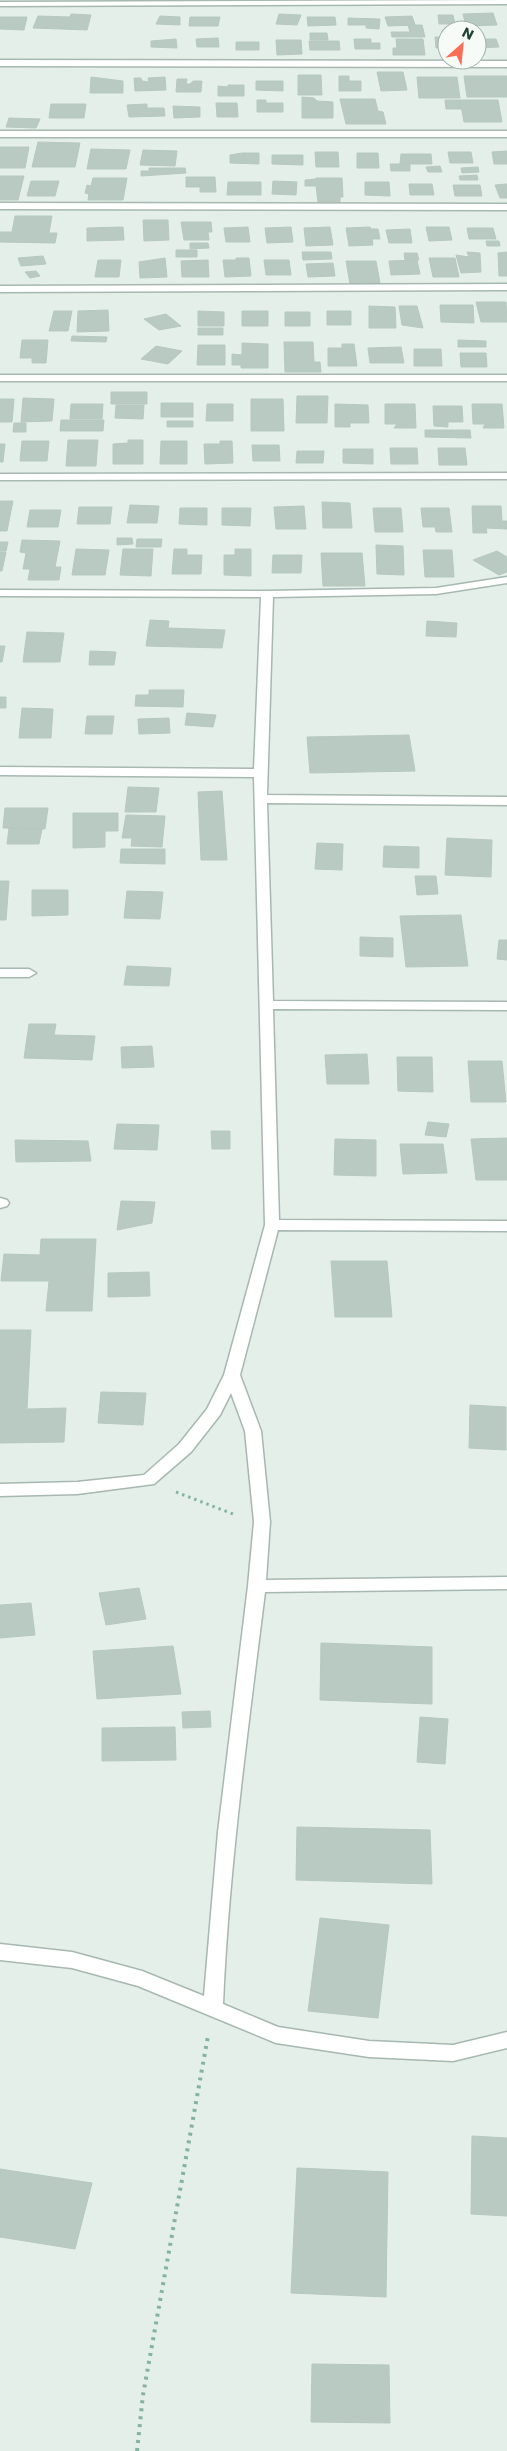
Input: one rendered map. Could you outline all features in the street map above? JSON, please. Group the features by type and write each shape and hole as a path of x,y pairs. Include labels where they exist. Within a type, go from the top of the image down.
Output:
{"street":[{"path":"0,4 507,2"},
{"path":"0,63 507,64"},
{"path":"0,134 507,134"},
{"path":"0,206 507,207"},
{"path":"0,289 507,287"},
{"path":"0,378 507,378"},
{"path":"0,477 507,476"},
{"path":"0,593 267,594 436,591 507,580"},
{"path":"0,1490 77,1488 148,1480 185,1448 214,1411 232,1375 272,1225 260,773 267,594"},
{"path":"0,771 260,773"},
{"path":"262,799 507,801"},
{"path":"0,973 29,973"},
{"path":"266,1005 507,1006"},
{"path":"272,1225 507,1226"},
{"path":"213,2009 216,1946 227,1832 257,1586 262,1522 253,1431 232,1375"},
{"path":"257,1586 507,1583"},
{"path":"0,1952 72,1960 142,1978 276,2035 369,2049 453,2053 507,2040"}],"path":[{"path":"148,1480 229,1513 262,1522"},
{"path":"137,2451 143,2395 213,2009"}],"building":[{"path":"493,13 497,25 487,25 487,20 464,20 463,14"},
{"path":"71,14 91,15 87,30 33,28 38,16 70,17"},
{"path":"279,14 301,15 297,25 276,24"},
{"path":"438,15 453,15 454,20 439,20"},
{"path":"160,16 180,17 180,25 156,24"},
{"path":"412,16 415,25 388,26 385,17"},
{"path":"0,17 27,17 24,30 0,29"},
{"path":"190,17 220,17 218,26 189,26"},
{"path":"307,17 335,17 336,25 308,26"},
{"path":"348,18 380,19 379,29 366,28 366,25 348,25"},
{"path":"408,25 422,25 425,37 392,37 391,32 410,32"},
{"path":"310,33 327,33 328,40 310,40"},
{"path":"435,37 437,37 437,48"},
{"path":"218,38 219,47 197,47 196,39"},
{"path":"176,39 177,48 151,47 151,41"},
{"path":"354,39 371,39 371,43 380,43 380,49 355,49"},
{"path":"396,39 423,39 425,55 393,55 393,48 397,48"},
{"path":"487,39 496,39 499,47 487,48"},
{"path":"276,40 301,40 302,54 277,55"},
{"path":"309,41 339,41 340,50 310,50"},
{"path":"236,42 259,42 259,50 236,50"},
{"path":"377,72 403,72 407,90 381,91"},
{"path":"298,75 321,75 322,95 298,95"},
{"path":"339,76 349,76 349,81 361,81 361,91 339,91"},
{"path":"464,76 507,76 507,97 467,97"},
{"path":"91,77 123,81 123,93 90,93"},
{"path":"165,77 166,90 135,91 134,78 141,78 142,81 149,82 148,78"},
{"path":"417,77 457,77 460,98 419,98"},
{"path":"177,79 187,79 186,84 190,84 193,81 202,81 201,92 176,92"},
{"path":"256,81 283,81 283,91 256,90"},
{"path":"228,85 244,85 244,96 218,96 218,86 228,87"},
{"path":"302,97 314,98 317,101 333,102 333,118 302,118"},
{"path":"340,99 375,99 378,111 383,112 386,124 346,124"},
{"path":"257,100 266,100 266,103 283,103 283,112 257,112"},
{"path":"445,100 460,100 461,109 446,109"},
{"path":"460,100 498,100 502,122 464,122"},
{"path":"216,103 237,103 238,117 217,117"},
{"path":"51,104 86,104 84,118 49,118"},
{"path":"147,104 147,108 164,108 165,116 129,117 127,105"},
{"path":"173,106 200,107 200,117 174,118"},
{"path":"9,118 40,119 36,128 6,127"},
{"path":"38,142 80,143 75,167 32,167"},
{"path":"0,147 29,147 25,168 0,168"},
{"path":"91,149 130,150 126,169 87,169"},
{"path":"143,150 177,151 175,166 140,165"},
{"path":"507,151 507,164 494,164 492,152"},
{"path":"315,152 338,152 339,167 316,167"},
{"path":"448,152 471,152 473,163 450,163"},
{"path":"259,153 259,164 230,163 230,155"},
{"path":"357,153 378,153 379,168 357,168"},
{"path":"401,154 431,154 432,164 400,164"},
{"path":"272,155 303,155 303,165 272,164"},
{"path":"390,164 410,164 410,171 391,171"},
{"path":"440,166 442,172 428,172 426,167"},
{"path":"478,167 479,172 462,173 461,168"},
{"path":"149,168 185,168 186,173 141,176 141,171 149,171"},
{"path":"477,175 478,180 460,180 459,176"},
{"path":"0,176 24,176 18,200 0,200"},
{"path":"186,177 215,177 216,192 200,192 200,187 186,187"},
{"path":"93,178 127,178 123,200 88,200 89,194 85,193 87,185 91,186"},
{"path":"342,178 343,197 340,197 340,202 318,202 316,186 305,186 305,180"},
{"path":"31,181 59,181 55,196 27,196"},
{"path":"273,181 297,182 296,195 272,194"},
{"path":"228,182 261,182 261,195 227,195"},
{"path":"365,182 389,182 390,196 365,195"},
{"path":"409,184 432,184 434,195 410,195"},
{"path":"507,184 507,198 500,198 495,185"},
{"path":"453,185 480,185 482,196 455,196"},
{"path":"15,216 52,216 49,233 57,233 55,243 0,242 0,232 12,232"},
{"path":"143,220 168,220 169,240 144,241"},
{"path":"181,222 211,222 212,232 208,232 209,240 184,240"},
{"path":"123,227 124,240 87,241 87,228"},
{"path":"248,227 250,242 226,242 224,228"},
{"path":"291,227 293,242 267,243 265,228"},
{"path":"330,227 333,245 306,246 304,228"},
{"path":"370,227 371,229 378,229 380,239 372,239 373,245 349,246 346,228"},
{"path":"426,227 449,227 452,240 429,241"},
{"path":"467,228 493,228 496,239 469,239"},
{"path":"410,229 412,243 389,243 386,230"},
{"path":"486,241 499,241 500,246 487,246"},
{"path":"190,243 208,243 209,248 190,249"},
{"path":"176,250 197,250 197,257 176,257"},
{"path":"302,252 331,252 332,259 303,260"},
{"path":"467,252 480,253 481,272 461,273 456,255 469,257"},
{"path":"507,252 507,276 499,276 498,253"},
{"path":"404,253 417,253 419,260 405,260"},
{"path":"43,256 46,264 21,266 18,258"},
{"path":"165,258 167,277 140,278 139,262"},
{"path":"236,258 249,258 251,276 225,277 223,260 236,260"},
{"path":"429,258 455,258 459,277 433,277"},
{"path":"98,260 121,260 119,277 95,277"},
{"path":"208,260 209,277 182,277 181,261"},
{"path":"264,260 289,260 291,275 266,275"},
{"path":"417,260 420,274 391,275 389,261"},
{"path":"346,261 376,261 380,283 350,284"},
{"path":"333,263 335,276 308,277 306,264"},
{"path":"36,271 40,276 30,278 25,272"},
{"path":"476,302 506,302 507,322 481,322"},
{"path":"440,305 473,305 474,323 441,322"},
{"path":"369,306 395,307 396,328 369,328"},
{"path":"399,306 417,306 423,328 402,325"},
{"path":"108,310 109,331 77,332 78,311"},
{"path":"54,311 72,311 68,331 49,331"},
{"path":"198,311 224,312 224,326 198,326"},
{"path":"242,311 268,311 268,326 242,326"},
{"path":"327,311 351,311 351,325 327,325"},
{"path":"285,312 310,312 310,326 285,326"},
{"path":"166,314 181,326 159,330 144,319"},
{"path":"198,328 223,328 223,335 198,335"},
{"path":"72,336 107,337 106,342 71,341"},
{"path":"22,340 48,340 46,363 32,363 32,358 20,358"},
{"path":"458,340 486,341 486,347 458,347"},
{"path":"284,342 313,342 314,362 320,362 321,372 285,372"},
{"path":"242,343 268,344 268,368 241,368 241,365 232,365 232,354 242,355"},
{"path":"342,344 354,344 357,366 328,366 328,348 342,348"},
{"path":"198,345 225,345 225,365 197,365"},
{"path":"156,346 182,351 168,364 141,359"},
{"path":"401,347 404,363 370,363 368,348"},
{"path":"414,349 441,349 442,366 414,366"},
{"path":"460,353 486,353 487,367 461,367"},
{"path":"111,392 147,392 147,404 111,404"},
{"path":"297,396 328,396 327,423 296,423"},
{"path":"23,398 54,399 52,421 21,422"},
{"path":"0,399 14,399 12,422 0,422"},
{"path":"251,399 283,399 284,431 251,431"},
{"path":"161,403 193,403 193,417 161,417"},
{"path":"71,404 103,404 102,419 70,419"},
{"path":"207,404 233,404 233,421 206,421"},
{"path":"335,404 368,405 369,423 350,423 350,427 335,427"},
{"path":"385,404 415,404 416,428 394,428 397,424 385,424"},
{"path":"472,404 502,404 504,428 483,428 485,424 473,424"},
{"path":"116,405 144,405 143,419 115,418"},
{"path":"433,406 462,406 463,422 448,422 448,427 434,426"},
{"path":"61,420 104,420 103,431 60,431"},
{"path":"167,421 193,421 193,427 167,427"},
{"path":"14,423 26,423 26,432 13,432"},
{"path":"425,430 470,430 471,438 425,437"},
{"path":"68,440 98,440 96,466 66,466"},
{"path":"128,440 143,440 143,464 113,464 113,444 128,443"},
{"path":"22,441 49,441 47,461 20,461"},
{"path":"161,441 187,441 187,464 160,464"},
{"path":"220,441 232,441 233,463 205,464 204,444 220,444"},
{"path":"0,444 5,444 3,462 0,462"},
{"path":"252,445 279,445 280,461 253,461"},
{"path":"390,448 417,448 418,464 391,464"},
{"path":"438,448 465,448 467,465 439,465"},
{"path":"343,449 373,449 373,464 343,463"},
{"path":"297,451 324,451 323,463 296,463"},
{"path":"0,501 13,501 7,531 0,531"},
{"path":"322,502 350,503 352,528 323,528"},
{"path":"130,505 159,506 157,523 127,523"},
{"path":"304,506 306,529 276,529 274,507"},
{"path":"472,506 501,506 502,521 507,521 507,529 486,528 487,533 473,533"},
{"path":"79,507 112,507 110,524 77,524"},
{"path":"180,508 207,508 207,525 179,524"},
{"path":"222,508 251,508 250,526 222,525"},
{"path":"373,508 401,508 403,532 375,532"},
{"path":"421,508 449,508 452,532 436,532 435,527 423,527"},
{"path":"30,510 61,510 58,527 27,527"},
{"path":"117,538 132,538 133,544 117,545"},
{"path":"137,539 162,539 161,547 136,547"},
{"path":"22,540 60,541 55,567 61,567 59,580 28,580 30,569 23,569 26,553 20,552"},
{"path":"0,542 8,542 6,551 0,551"},
{"path":"376,545 403,546 404,575 377,574"},
{"path":"76,549 109,550 105,575 72,575"},
{"path":"123,549 153,549 151,576 120,575"},
{"path":"174,549 187,549 187,555 202,555 201,574 172,574"},
{"path":"235,549 251,549 251,576 224,575 224,555 235,555"},
{"path":"423,550 452,550 454,577 425,577"},
{"path":"497,551 507,557 507,572 499,575 473,560"},
{"path":"0,552 6,552 2,571 0,571"},
{"path":"321,553 362,553 365,586 323,586"},
{"path":"273,555 302,555 301,573 272,573"},
{"path":"150,620 169,621 168,628 225,630 222,648 146,646"},
{"path":"427,621 457,623 456,637 426,636"},
{"path":"27,632 64,633 60,662 23,662"},
{"path":"0,646 5,646 2,662 0,662"},
{"path":"90,651 116,652 114,665 89,665"},
{"path":"149,690 184,690 183,707 135,706 136,695 149,695"},
{"path":"0,697 6,697 6,708 0,708"},
{"path":"22,708 53,709 51,738 19,738"},
{"path":"187,713 216,715 213,727 185,725"},
{"path":"87,716 114,716 112,734 85,734"},
{"path":"169,718 170,733 139,734 138,719"},
{"path":"409,735 415,771 310,773 307,737"},
{"path":"128,787 159,788 156,812 125,812"},
{"path":"222,791 227,860 201,860 198,792"},
{"path":"5,808 48,808 45,829 3,828"},
{"path":"73,813 118,813 118,831 105,831 105,847 73,848"},
{"path":"126,815 165,816 162,847 131,846 132,838 122,838"},
{"path":"9,828 42,829 39,844 7,844"},
{"path":"447,838 492,840 491,877 445,875"},
{"path":"317,843 343,844 342,870 315,869"},
{"path":"384,846 419,847 419,868 383,867"},
{"path":"121,849 165,849 165,864 120,863"},
{"path":"415,876 436,876 438,894 417,895"},
{"path":"0,881 9,881 6,920 0,920"},
{"path":"32,890 68,890 68,915 32,916"},
{"path":"127,891 163,892 160,919 124,918"},
{"path":"461,915 468,966 406,967 400,916"},
{"path":"360,937 393,938 393,957 360,956"},
{"path":"499,940 507,940 507,960 497,959"},
{"path":"127,966 171,968 169,986 124,985"},
{"path":"29,1024 56,1024 54,1035 95,1036 92,1060 24,1058"},
{"path":"152,1046 154,1067 122,1068 121,1047"},
{"path":"367,1054 369,1084 327,1084 325,1055"},
{"path":"397,1057 432,1057 433,1092 398,1091"},
{"path":"468,1061 502,1061 506,1102 471,1102"},
{"path":"428,1122 449,1124 446,1137 425,1135"},
{"path":"117,1124 159,1125 157,1150 114,1149"},
{"path":"211,1131 230,1131 230,1149 212,1149"},
{"path":"507,1138 507,1180 476,1180 471,1139"},
{"path":"335,1139 376,1140 376,1176 334,1175"},
{"path":"15,1140 88,1141 91,1161 16,1162"},
{"path":"400,1144 443,1144 447,1173 403,1174"},
{"path":"121,1201 155,1202 152,1223 117,1230"},
{"path":"41,1239 96,1239 92,1311 46,1311 49,1281 1,1281 4,1254 40,1255"},
{"path":"331,1261 387,1261 392,1317 335,1317"},
{"path":"149,1272 150,1296 108,1297 108,1273"},
{"path":"0,1330 31,1330 27,1409 66,1408 64,1442 0,1443"},
{"path":"101,1392 146,1393 143,1425 98,1423"},
{"path":"470,1405 506,1407 506,1450 469,1448"},
{"path":"139,1588 146,1619 106,1625 99,1593"},
{"path":"31,1603 35,1635 0,1638 0,1605"},
{"path":"321,1643 432,1647 432,1704 320,1700"},
{"path":"173,1646 181,1694 97,1699 93,1651"},
{"path":"210,1711 211,1727 183,1728 182,1712"},
{"path":"420,1717 448,1719 445,1764 417,1762"},
{"path":"175,1727 176,1760 102,1761 102,1728"},
{"path":"297,1827 430,1830 432,1884 296,1880"},
{"path":"320,1918 389,1925 378,2018 308,2011"},
{"path":"472,2136 507,2138 507,2216 471,2214"},
{"path":"297,2168 388,2172 386,2297 291,2293"},
{"path":"0,2169 92,2183 75,2249 0,2237"},
{"path":"312,2364 389,2365 390,2423 311,2422"}]}
